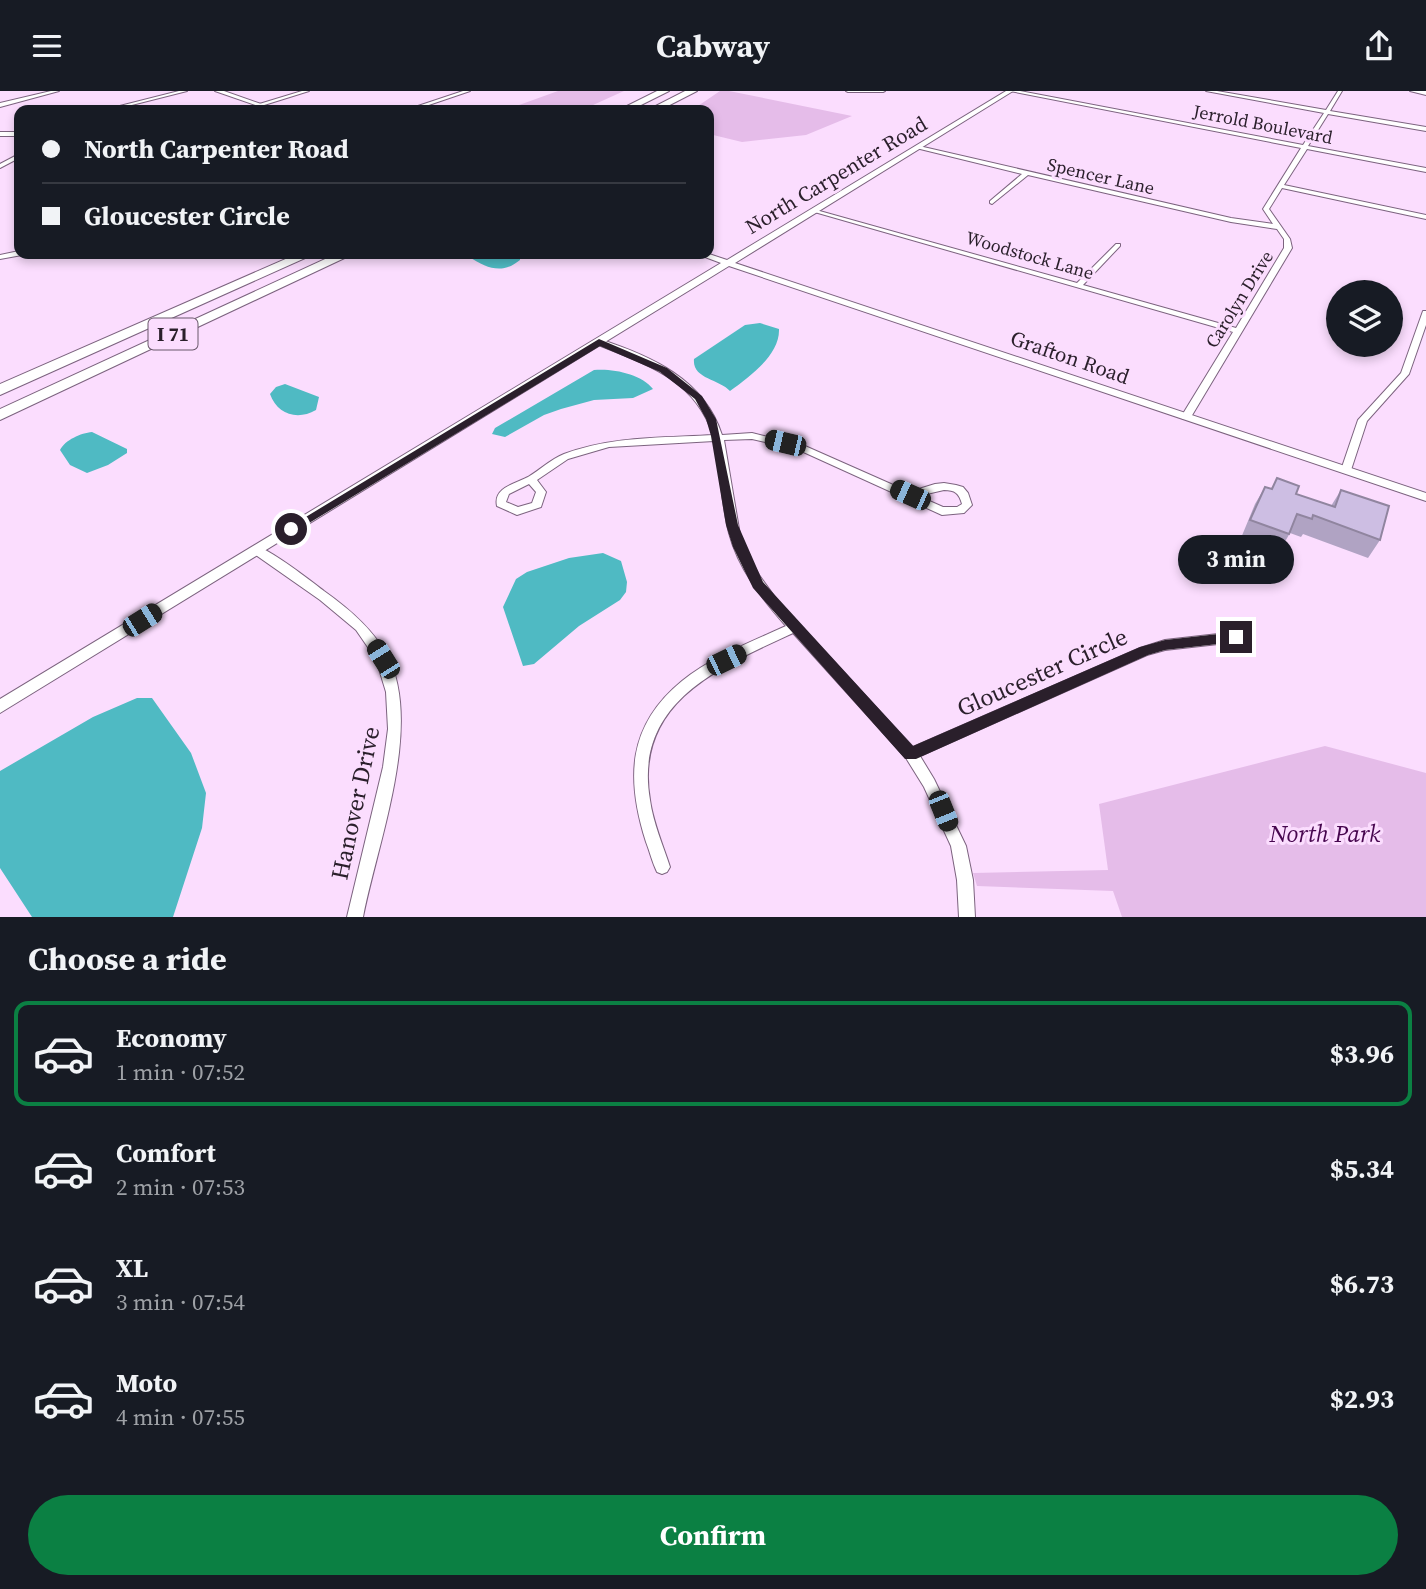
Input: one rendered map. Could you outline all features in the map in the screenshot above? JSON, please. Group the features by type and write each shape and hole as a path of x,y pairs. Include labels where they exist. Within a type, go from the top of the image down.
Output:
{"highway":[{"path":"635,105 664,91"},
{"path":"663,105 692,91"},
{"name":"I 71","path":"0,390 296,259"},
{"name":"I 71","path":"0,415 335,259"}],"street":[{"path":"0,105 57,91"},
{"path":"123,105 165,91"},
{"path":"136,101 185,91"},
{"path":"218,91 259,105 307,91"},
{"path":"425,105 468,91"},
{"path":"848,91 883,91"},
{"name":"Jerrold Boulevard","path":"1011,91 1426,170"},
{"name":"North Carpenter Road","path":"0,707 1011,91"},
{"path":"1208,91 1426,129"},
{"name":"Carolyn Drive","path":"1186,417 1288,248 1287,239 1266,209 1340,91"},
{"path":"1412,91 1426,93"},
{"name":"Spencer Lane","path":"919,148 1231,221 1277,227"},
{"path":"992,202 1027,173"},
{"path":"1280,186 1426,217"},
{"name":"Woodstock Lane","path":"814,211 1237,331"},
{"path":"1079,285 1118,245"},
{"name":"Grafton Road","path":"714,258 1426,497"},
{"path":"1346,470 1363,421 1405,374 1426,313"},
{"path":"599,342 655,366 699,398 716,436 732,525 739,547 758,585 794,628 911,754 934,792 958,846 965,880 967,917"},
{"path":"531,479 557,461 598,446 716,436 752,436 785,443 942,511 961,511 967,505 966,497 952,487 935,487 910,495"},
{"name":"Hanover Drive","path":"257,550 358,625 378,650 391,677 396,699 393,751 359,889 355,917"},
{"path":"662,867 642,803 640,780 642,757 653,726 669,699 694,677 794,628"},
{"name":"Gloucester Circle","path":"911,754 1144,651 1165,645 1236,637"}],"green space":[{"path":"558,91 624,91 593,105 519,105"},
{"path":"720,91 729,91 852,116 806,135 742,142 714,135 714,105 699,105"},
{"name":"North Park","path":"1325,746 1426,773 1426,917 1122,917 1113,891 977,886 973,873 1108,870 1099,804"}],"shaded area":[{"path":"472,259 520,259 501,269"},
{"path":"760,323 779,329 775,348 755,372 738,385 730,391 697,371 694,359 745,325"},
{"path":"594,370 626,373 642,379 653,389 633,398 594,400 561,409 544,415 505,437 492,434 495,428"},
{"path":"285,384 319,397 316,410 295,415 288,414 277,406 270,394 276,387"},
{"path":"92,432 127,449 127,453 108,465 87,473 70,465 60,450 74,438"},
{"path":"603,553 621,561 627,582 626,592 620,600 579,626 534,664 523,666 503,607 516,579 527,572 569,558"},
{"path":"137,698 152,698 191,753 206,793 202,828 173,917 32,917 0,868 0,771 93,717"}],"building":[{"path":"1277,478 1299,486 1296,494 1335,507 1341,490 1389,506 1380,540 1313,515 1312,519 1297,514 1289,534 1250,520 1265,487 1272,489"}],"route":[{"path":"291,529 599,342 663,370 699,398 711,419 716,436 732,525 747,566 758,585 794,628 911,754 1144,651 1165,645 1236,637"}]}
